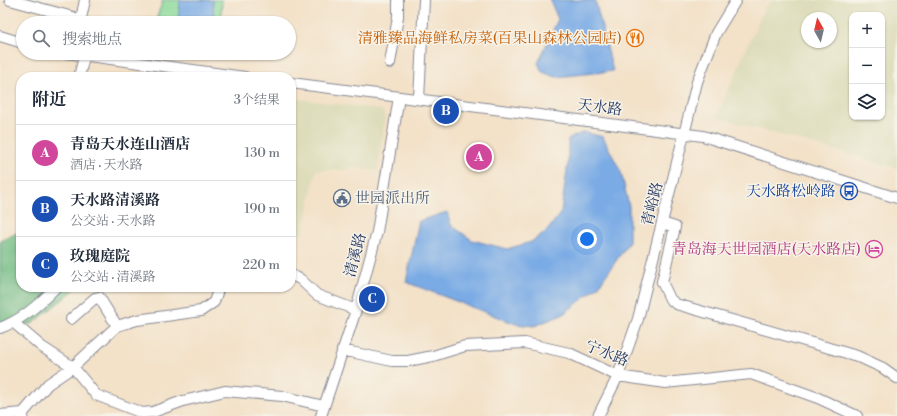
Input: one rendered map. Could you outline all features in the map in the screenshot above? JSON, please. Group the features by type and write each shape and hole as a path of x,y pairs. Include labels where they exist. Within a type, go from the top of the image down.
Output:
{"street":[{"path":"10,0 69,16"},
{"path":"82,16 86,0"},
{"path":"390,63 398,17 398,0"},
{"path":"419,99 424,0"},
{"name":"青峪路","path":"598,416 618,376 638,319 697,82 716,33 736,0"},
{"path":"0,36 16,41"},
{"path":"81,72 84,60"},
{"path":"121,60 209,72"},
{"name":"天水路","path":"296,84 703,136 897,198"},
{"name":"清溪路","path":"321,416 356,310 377,232 399,97"},
{"path":"662,223 675,227 662,282 670,300 676,304 857,356 883,368 897,378"},
{"path":"296,277 317,294 356,310"},
{"path":"0,328 14,323 45,299 51,292"},
{"path":"0,414 23,415 48,384 73,367 117,326 137,320 201,311 214,302 218,292"},
{"path":"71,319 95,298 99,297 117,326"},
{"path":"14,323 42,347 73,367 96,396 142,413 153,412 183,401 226,391 282,396 324,406"},
{"name":"宁水路","path":"342,350 392,361 408,361 433,356 465,346 525,343 568,353 618,376 665,384 751,374 818,398 857,416"}],"shaded area":[{"path":"773,0 897,0 897,168 716,117 765,7"},
{"path":"296,99 382,110 385,118 377,171 353,167 344,170 316,170 303,234 296,234"}],"green space":[{"path":"163,0 222,0 221,16 157,16"},
{"path":"16,233 16,292 72,292 32,324 0,326 0,241"}],"water":[{"path":"180,0 213,0 214,16 179,16"},
{"path":"550,0 595,0 613,71 556,77 542,72 538,63 558,19"},
{"path":"584,132 603,137 621,172 629,206 629,242 598,287 562,315 534,326 516,324 406,282 419,221 447,212 451,225 472,240 507,249 531,242 548,230 561,212 568,163 568,139"}],"place":[{"name":"清雅臻品海鲜私房菜(百果山森林公园店)","path":"635,38"},
{"name":"天水路清溪路","path":"446,111"},
{"name":"青岛天水连山酒店","path":"479,157"},
{"name":"天水路松岭路","path":"849,191"},
{"name":"世园派出所","path":"342,198"},
{"name":"青岛海天世园酒店(天水路店)","path":"874,249"},
{"name":"玫瑰庭院","path":"372,299"}]}
